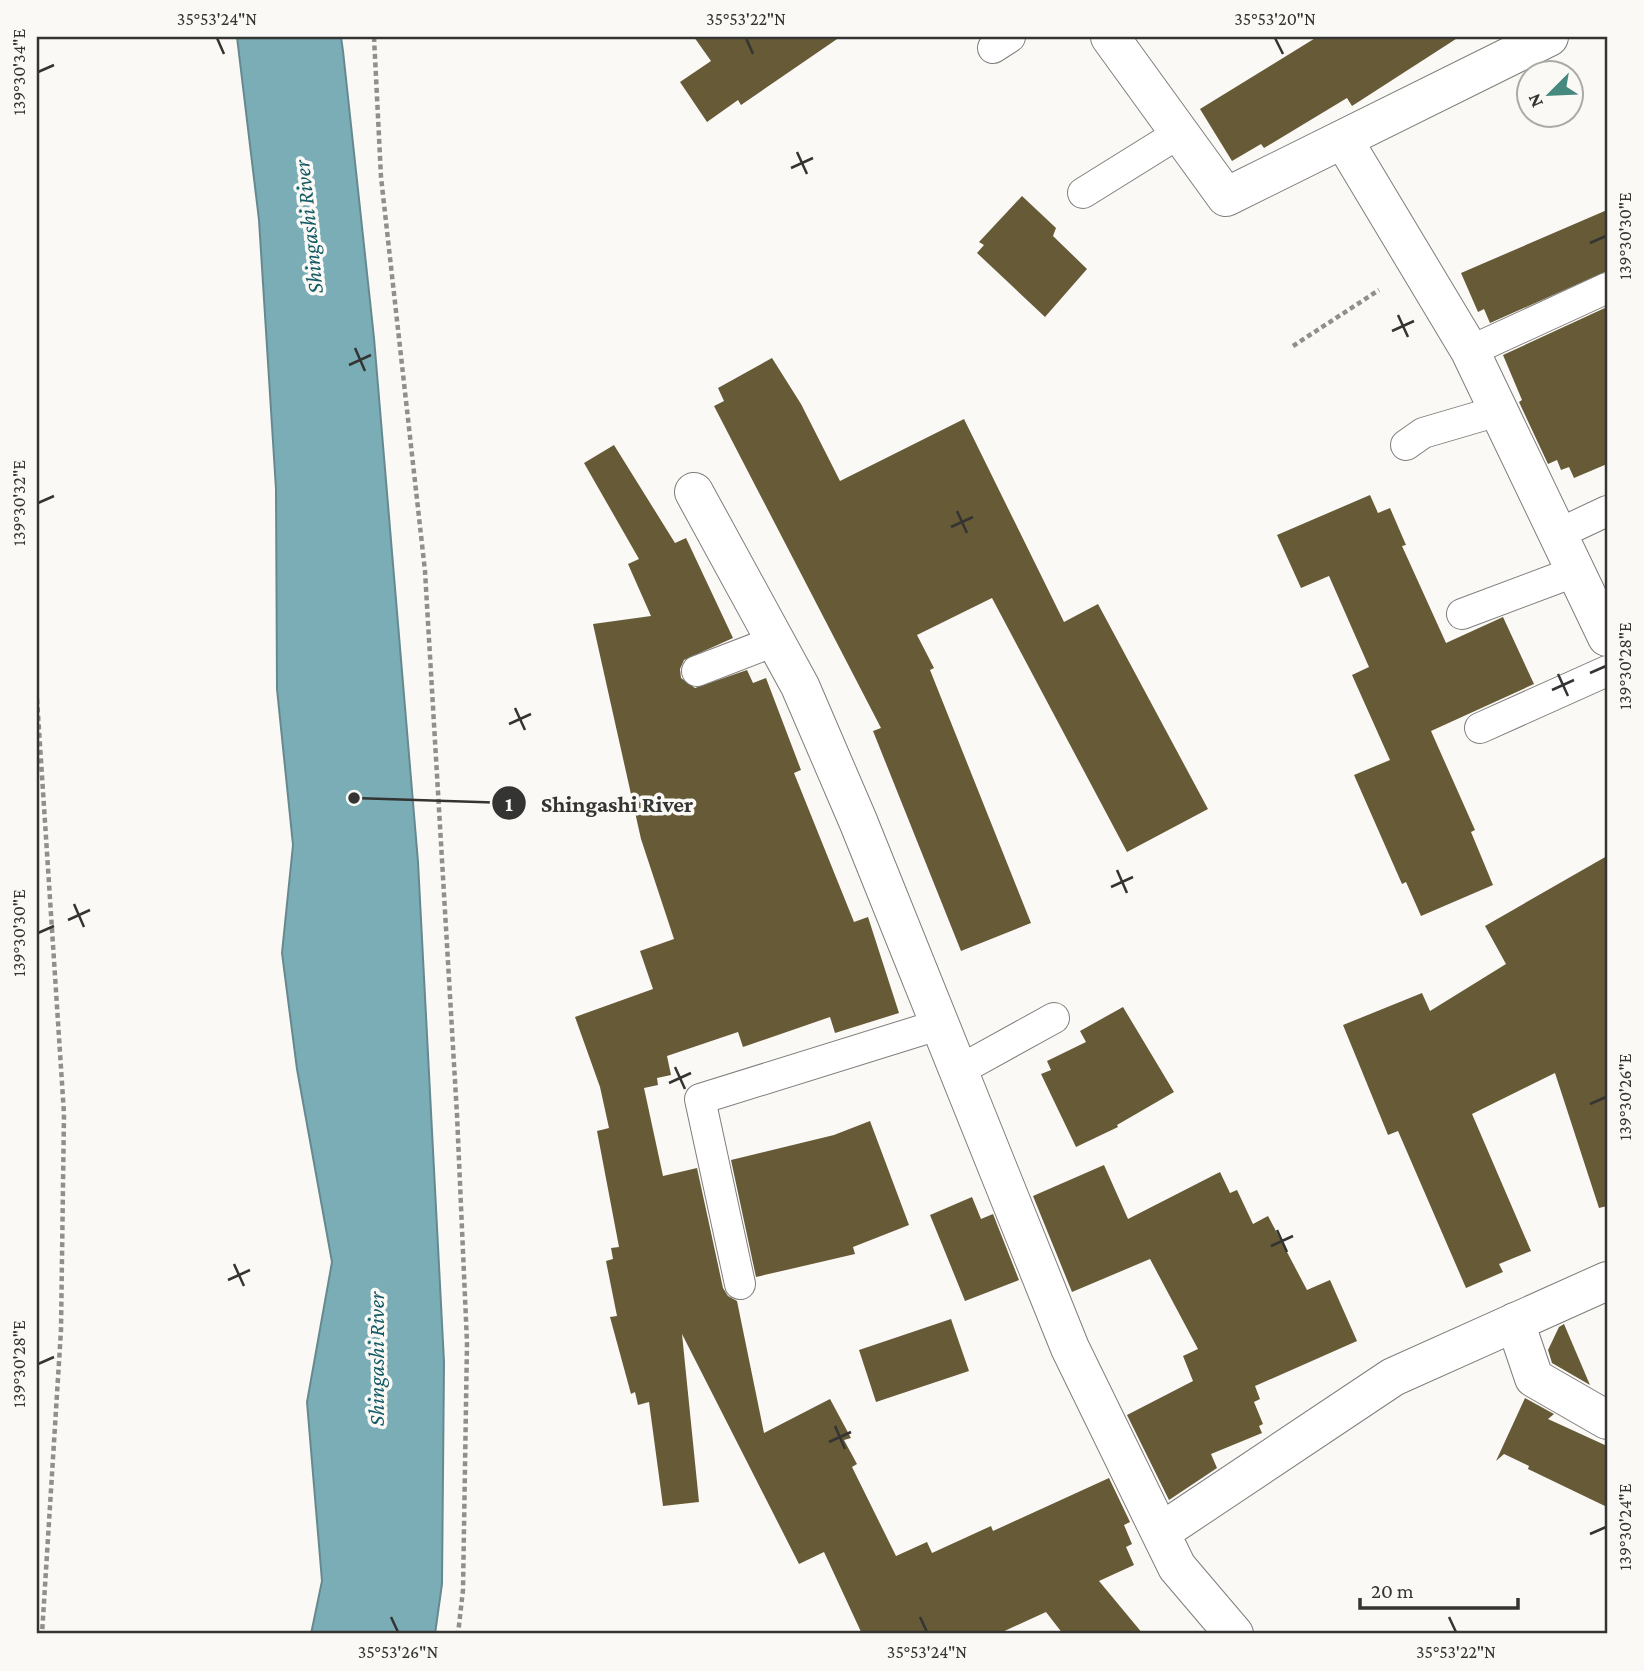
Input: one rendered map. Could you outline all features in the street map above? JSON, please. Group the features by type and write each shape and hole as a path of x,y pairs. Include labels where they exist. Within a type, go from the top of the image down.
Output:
{"street":[{"path":"1110,37 1226,197 1344,141 1549,37"},
{"path":"1344,141 1470,351 1607,637"},
{"path":"694,492 800,686 858,821 1070,1348 1177,1567 1233,1634"},
{"path":"1161,1532 1393,1377 1607,1281"},
{"path":"1515,1322 1534,1378 1607,1420"}],"lane":[{"path":"1083,193 1181,132"},
{"path":"1470,351 1607,288"},
{"path":"1406,445 1423,433 1499,411"},
{"path":"1556,535 1607,511"},
{"path":"1462,614 1574,572"},
{"path":"697,671 775,641"},
{"path":"1480,728 1607,671"},
{"path":"958,1071 1054,1018"},
{"path":"740,1284 700,1099 938,1025"}],"path":[{"path":"374,37 381,177 425,571 457,1115 467,1343 463,1590 458,1634"},
{"path":"1293,346 1418,264"},
{"path":"37,699 64,1114 61,1330 41,1634"}],"water":[{"path":"237,37 341,37 343,51 374,338 418,862 444,1362 442,1584 435,1634 311,1634 322,1581 307,1402 332,1262 297,1069 282,953 293,845 277,689 276,489 259,220"}],"building":[{"path":"694,37 840,37 741,105 738,100 707,122 680,82 711,61"},
{"path":"1317,37 1459,37 1352,106 1347,98 1264,148 1261,144 1232,161 1200,109"},
{"path":"1022,196 1056,228 1053,236 1087,269 1045,317 977,253 984,245 979,242"},
{"path":"1607,210 1607,271 1490,323 1484,309 1478,312 1461,273"},
{"path":"1607,307 1607,464 1574,478 1569,467 1561,470 1557,460 1548,464 1519,402 1522,400 1503,355"},
{"path":"772,358 801,404 840,481 964,419 1064,622 1098,604 1208,809 1127,852 992,598 917,635 934,668 930,670 1031,923 961,951 873,731 881,728 714,406 724,401 718,388"},
{"path":"614,445 675,543 686,538 733,638 684,660 680,669 681,678 695,688 747,670 753,683 766,678 801,770 794,773 854,922 868,917 899,1013 835,1033 830,1017 743,1047 738,1032 667,1056 671,1075 657,1078 658,1085 644,1088 663,1176 697,1168 723,1288 728,1296 737,1301 764,1433 830,1399 851,1438 844,1440 857,1464 852,1467 896,1556 927,1542 932,1553 991,1526 993,1531 1109,1478 1130,1522 1124,1525 1132,1544 1126,1547 1134,1565 1099,1581 1143,1634 1063,1634 1046,1612 998,1634 862,1634 824,1552 799,1564 682,1334 699,1502 663,1506 649,1402 638,1405 635,1392 631,1394 610,1317 617,1316 606,1261 613,1259 611,1248 619,1247 597,1131 609,1128 600,1087 575,1017 653,989 640,951 674,939 641,839 593,624 651,616 628,564 639,559 584,463"},
{"path":"1370,495 1378,513 1390,508 1406,545 1402,546 1446,643 1503,617 1534,684 1431,731 1475,830 1471,832 1493,885 1421,916 1406,882 1402,884 1354,775 1390,760 1352,675 1369,667 1329,576 1301,588 1277,535"},
{"path":"1607,856 1607,1206 1599,1208 1555,1073 1472,1114 1531,1251 1499,1264 1503,1272 1466,1288 1398,1131 1388,1135 1343,1025 1422,993 1430,1011 1506,964 1485,926"},
{"path":"1123,1007 1174,1092 1117,1125 1118,1127 1076,1147 1041,1074 1051,1070 1047,1061 1086,1042 1080,1031"},
{"path":"870,1121 909,1225 853,1247 855,1254 756,1277 731,1160 834,1135"},
{"path":"1104,1165 1128,1219 1220,1172 1230,1193 1237,1190 1253,1224 1268,1216 1307,1290 1330,1280 1357,1341 1255,1386 1260,1399 1254,1402 1263,1424 1259,1426 1262,1433 1211,1454 1217,1468 1169,1500 1127,1415 1193,1381 1183,1356 1198,1349 1150,1259 1072,1292 1033,1196"},
{"path":"972,1197 981,1219 993,1214 1019,1280 965,1301 930,1215"},
{"path":"951,1319 969,1371 876,1402 859,1350"},
{"path":"1564,1324 1590,1385 1552,1363 1548,1350 1559,1327"},
{"path":"1525,1398 1554,1414 1548,1419 1607,1446 1607,1507 1528,1469 1529,1466 1504,1454 1496,1461"}],"place":[{"name":"Shingashi River","path":"354,798"}]}
